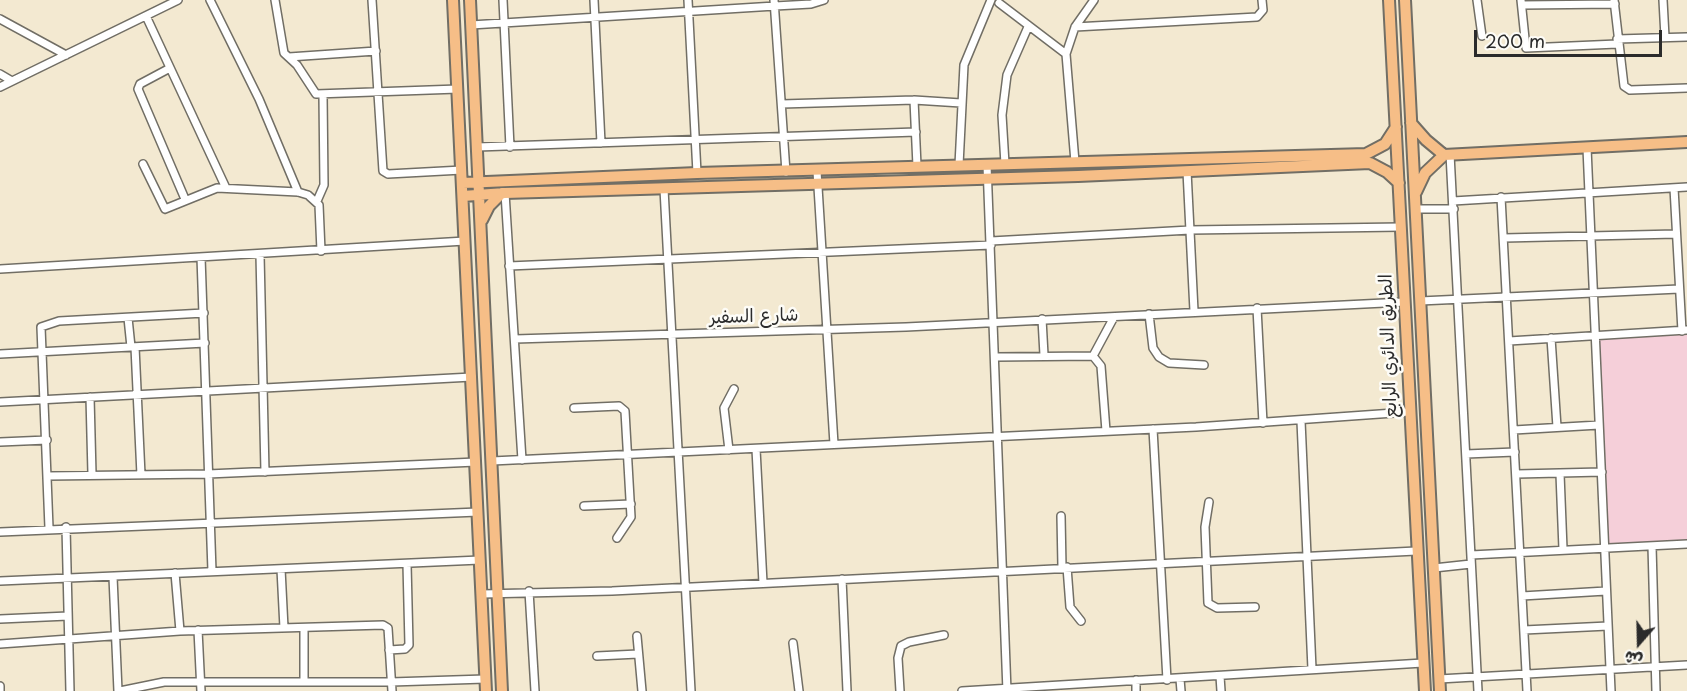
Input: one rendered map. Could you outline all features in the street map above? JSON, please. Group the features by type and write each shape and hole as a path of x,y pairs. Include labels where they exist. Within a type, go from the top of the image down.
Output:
{"main road":[{"path":"453,0 486,691"},
{"path":"470,0 502,691"},
{"name":"الطريق الدائري الرابع","path":"1389,0 1408,412 1425,691"},
{"name":"الطريق الدائري الرابع","path":"1405,0 1432,497 1440,691"},
{"path":"1411,123 1426,140 1447,154 1687,142"},
{"path":"463,196 604,177 1366,154 1385,144 1396,127"},
{"path":"1415,198 1425,173 1447,154"},
{"path":"463,183 479,183 502,190 604,191 1370,163 1387,172 1399,183"},
{"path":"478,166 502,190"},
{"path":"885,168 886,182"},
{"path":"604,177 604,191"},
{"path":"482,221 489,206 502,190"},
{"path":"1413,498 1422,501 1432,497"},
{"path":"1415,530 1423,526 1433,528"}],"street":[{"path":"210,0 259,99 298,192"},
{"path":"275,0 283,49 297,65 312,91 324,95 458,89"},
{"path":"372,0 383,171 388,174 462,170"},
{"path":"503,0 510,147"},
{"path":"594,0 601,143"},
{"path":"688,0 697,173"},
{"path":"471,25 689,12 824,0"},
{"path":"1075,162 1066,54 1075,27 1094,0"},
{"path":"1075,27 1257,17 1263,10 1262,0"},
{"path":"1477,0 1482,36"},
{"path":"1664,0 1665,37"},
{"path":"0,87 175,1"},
{"path":"959,165 965,60 996,1 1066,54"},
{"path":"1687,37 1665,37 1617,41 1526,48 1521,3 1614,2 1617,41 1627,88 1687,88"},
{"path":"775,3 786,172"},
{"path":"146,16 226,188"},
{"path":"0,19 66,55"},
{"path":"1005,164 1002,115 1008,75 1028,27"},
{"path":"289,57 376,51"},
{"path":"170,68 140,84 138,89 185,199"},
{"path":"0,74 12,81"},
{"path":"321,250 317,201 324,185 324,95"},
{"path":"782,104 914,100 961,104"},
{"path":"914,100 917,166"},
{"path":"477,147 916,132"},
{"path":"1587,148 1611,691"},
{"path":"1447,154 1453,205 1478,691"},
{"path":"143,164 164,208 211,188 298,192 317,201"},
{"path":"987,165 996,357 995,437 1000,572 1007,690"},
{"path":"818,171 834,444"},
{"path":"1188,171 1194,311"},
{"path":"1415,209 1501,197 1687,187"},
{"path":"1509,341 1684,330 1679,289 1674,188"},
{"path":"664,189 691,691"},
{"path":"502,190 515,339 522,460"},
{"path":"1501,197 1527,691"},
{"path":"509,266 991,243 1190,230 1401,227"},
{"path":"1504,238 1676,234"},
{"path":"0,269 465,241"},
{"path":"260,255 261,387 265,472"},
{"path":"201,257 212,571"},
{"path":"1420,302 1679,289"},
{"name":"شارع السفير","path":"515,339 826,330 1404,302"},
{"path":"1257,308 1263,423"},
{"path":"50,528 41,327 47,323 204,313"},
{"path":"1149,314 1153,348 1159,357 1169,363 1204,366"},
{"path":"1093,356 1114,317"},
{"path":"128,318 138,394 141,475"},
{"path":"1042,319 1044,355"},
{"path":"1551,338 1557,427"},
{"path":"0,354 205,343"},
{"path":"996,357 1093,356"},
{"path":"1093,356 1101,366 1106,431"},
{"path":"0,402 471,377"},
{"path":"729,450 724,408 734,389"},
{"path":"90,397 93,474"},
{"path":"574,408 623,408 631,517 617,538"},
{"path":"492,461 1153,429 1301,421 1408,412"},
{"path":"1301,421 1312,669"},
{"path":"1514,430 1599,425"},
{"path":"1153,429 1167,680"},
{"path":"0,442 46,440"},
{"path":"756,449 763,583"},
{"path":"1466,454 1515,452"},
{"path":"48,476 208,474 476,462"},
{"path":"1517,474 1602,472"},
{"path":"1560,474 1563,549"},
{"path":"1209,502 1205,527 1211,606 1255,607"},
{"path":"584,506 631,504"},
{"path":"0,532 66,527 478,512"},
{"path":"1061,516 1064,567 1070,607 1081,621"},
{"path":"66,527 70,691"},
{"path":"1471,555 1687,544"},
{"path":"1652,546 1656,691"},
{"path":"482,594 687,587 1416,551"},
{"path":"0,581 480,560"},
{"path":"389,650 405,649 409,645 407,564"},
{"path":"1434,568 1471,564"},
{"path":"281,569 284,628"},
{"path":"175,573 180,631"},
{"path":"113,576 119,691 200,681 391,682 485,679"},
{"path":"842,579 847,691"},
{"path":"530,591 535,691"},
{"path":"1522,596 1606,591"},
{"path":"0,619 68,616"},
{"path":"0,644 198,630 384,625 388,628 392,691"},
{"path":"1524,630 1608,626"},
{"path":"304,628 304,682"},
{"path":"198,630 201,691"},
{"path":"900,691 898,658 901,646 944,634"},
{"path":"637,636 642,691"},
{"path":"793,643 799,691"},
{"path":"597,656 638,654"},
{"path":"962,691 1424,663"},
{"path":"1439,679 1687,665"},
{"path":"1220,676 1221,691"},
{"path":"1180,679 1181,691"},
{"path":"1136,680 1136,691"},
{"path":"0,686 0,691"}],"shaded area":[{"path":"1687,331 1687,543 1605,548 1597,337"}]}
